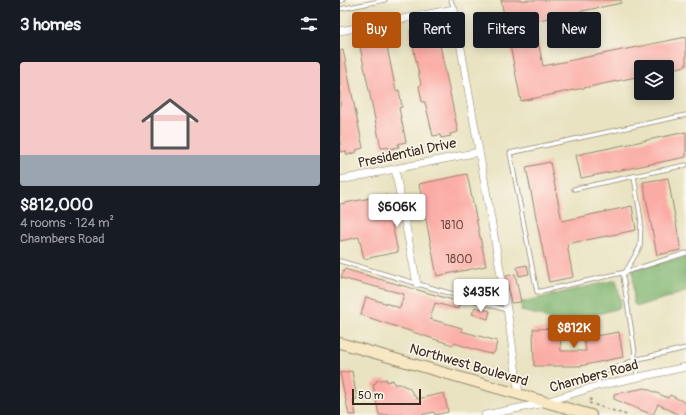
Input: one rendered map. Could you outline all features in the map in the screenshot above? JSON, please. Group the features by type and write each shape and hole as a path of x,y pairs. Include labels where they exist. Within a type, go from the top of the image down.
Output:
{"main road":[{"name":"Northwest Boulevard","path":"340,343 591,415"}],"street":[{"path":"340,31 454,9 507,310 520,395"},
{"name":"Presidential Drive","path":"340,180 479,152"},
{"path":"394,169 417,284"},
{"name":"Chambers Road","path":"485,415 547,402 597,386 686,367"}],"lane":[{"path":"340,9 385,0"},
{"path":"451,0 454,9"},
{"path":"686,115 510,153 537,292 626,272 686,253"},
{"path":"574,189 686,165"},
{"path":"634,176 641,221 640,247 623,276 635,353 634,360 638,377"},
{"path":"340,261 507,310"},
{"path":"597,386 600,374 634,360 686,348"}],"path":[{"path":"589,403 626,415"}],"green space":[{"path":"686,257 686,292 638,306 634,304 633,269"},
{"path":"616,280 621,303 619,308 584,318 575,329 566,329 539,315 521,311 522,302"}],"building":[{"path":"501,0 621,0 621,3 578,12 547,12 547,18 539,20 539,12 503,12"},
{"path":"686,37 686,66 674,69 674,60 634,60 634,77 521,101 511,48 539,48 539,46 543,66"},
{"path":"360,48 387,48 396,91 399,90 402,107 399,108 406,142 398,144 399,147 389,149 388,147 381,148"},
{"path":"413,48 441,48 458,132 450,134 451,136 441,138 440,135 433,136 425,102 422,102 419,86 421,85"},
{"path":"343,50 363,148 356,150 357,152 347,155 346,151 340,152 340,51"},
{"path":"686,132 686,157 581,178 576,155"},
{"path":"550,162 562,221 632,206 636,230 567,244 573,277 549,282 526,167"},
{"path":"467,174 486,266 437,276 419,184"},
{"path":"668,178 681,250 657,255 643,182"},
{"path":"386,195 398,252 364,259 359,237 340,241 340,204"},
{"path":"527,265 529,274 519,276 517,267"},
{"path":"344,269 460,302 458,309 435,303 430,319 462,328 461,331 497,341 495,351 493,354 486,353 454,343 453,345 361,315 366,297 400,308 404,294 341,278"},
{"path":"515,274 521,302 511,303 506,276"},
{"path":"475,307 490,311 488,319 472,314"},
{"path":"560,328 561,351 586,351 584,338 619,332 623,357 580,366 534,366 533,329"},
{"path":"352,371 357,399 353,400 356,415 349,415 340,373"},
{"path":"386,379 387,382 393,380 394,384 400,384 409,388 417,399 444,393 448,412 435,415 434,412 421,415 379,415 373,384 376,383 376,381"},
{"path":"645,388 668,398 670,395 686,403 686,415 679,415 658,404 653,415 614,399 614,394"}]}
